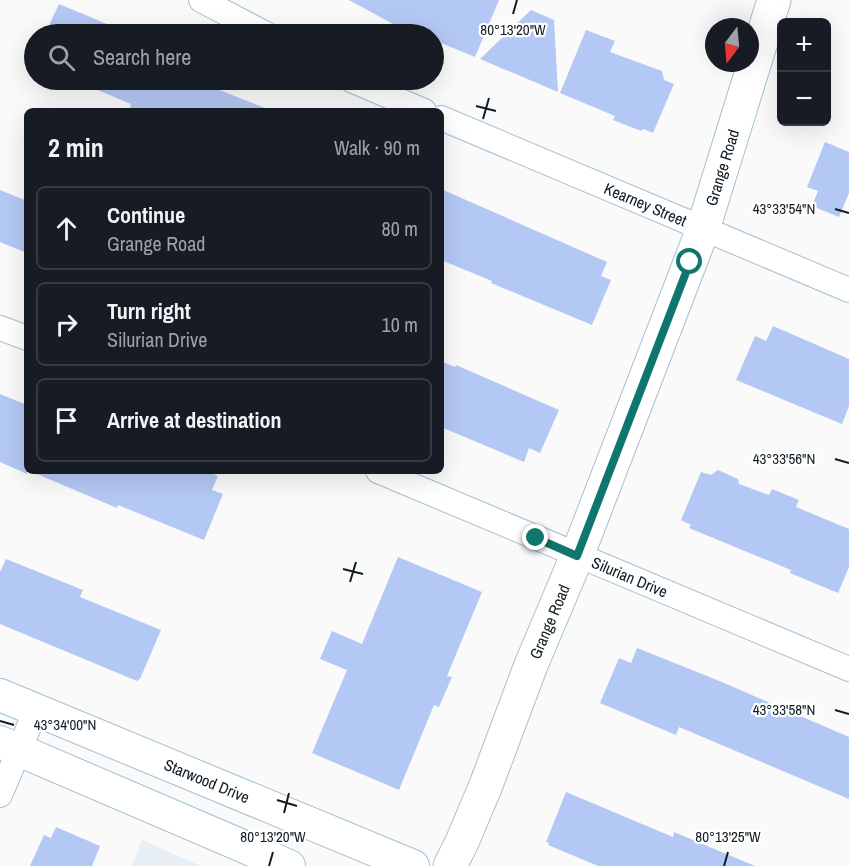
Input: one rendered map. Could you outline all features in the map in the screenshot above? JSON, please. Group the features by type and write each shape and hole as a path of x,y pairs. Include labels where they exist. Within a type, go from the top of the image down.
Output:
{"main road":[{"name":"Grange Road","path":"450,866 474,814 531,665 577,556 703,229 774,0"}],"street":[{"path":"201,0 247,24"},
{"path":"375,90 417,108"},
{"name":"Kearney Street","path":"444,119 849,290"},
{"path":"0,328 24,337"},
{"name":"Silurian Drive","path":"385,474 849,669"},
{"name":"Starwood Drive","path":"0,695 413,866"},
{"path":"0,795 9,746 36,710"},
{"path":"9,746 289,866"}],"shaded area":[{"path":"142,840 201,866 132,866"}],"building":[{"path":"349,0 499,0 475,57 444,44 444,24 393,24"},
{"path":"59,4 107,24 50,24"},
{"path":"531,10 554,20 558,92 480,59"},
{"path":"586,30 615,41 610,52 662,71 664,80 674,84 653,133 643,129 641,131 613,120 615,116 560,93"},
{"path":"98,90 220,90 265,108 130,108 131,104"},
{"path":"825,142 849,152 849,193 839,217 812,206 818,191 807,187"},
{"path":"0,190 24,200 24,252 0,242"},
{"path":"444,190 607,262 601,276 611,280 592,325 491,283 492,281 444,261"},
{"path":"773,326 849,359 849,406 842,424 736,380 755,336 766,341"},
{"path":"444,362 455,367 456,365 559,410 540,453 529,448 524,462 444,428"},
{"path":"0,394 24,404 24,473 0,462"},
{"path":"718,470 738,479 739,484 769,495 772,489 799,500 796,507 849,529 849,567 838,593 790,573 791,570 689,528 691,525 681,520 701,472 711,475"},
{"path":"37,474 213,474 218,476 212,490 223,494 204,540 118,505 117,508"},
{"path":"398,557 482,592 447,676 452,677 439,707 434,705 399,790 312,753 347,670 320,659 332,631 362,644"},
{"path":"6,559 83,590 80,597 161,630 140,679 137,681 0,624 0,572"},
{"path":"637,648 849,737 849,799 679,727 676,735 600,703 619,658 631,663"},
{"path":"566,792 673,837 674,832 755,866 598,866 548,845 549,843 546,842"},
{"path":"56,827 100,846 92,866 30,866 44,835 51,838"}],"route":[{"path":"536,538 577,556 690,262"}]}
